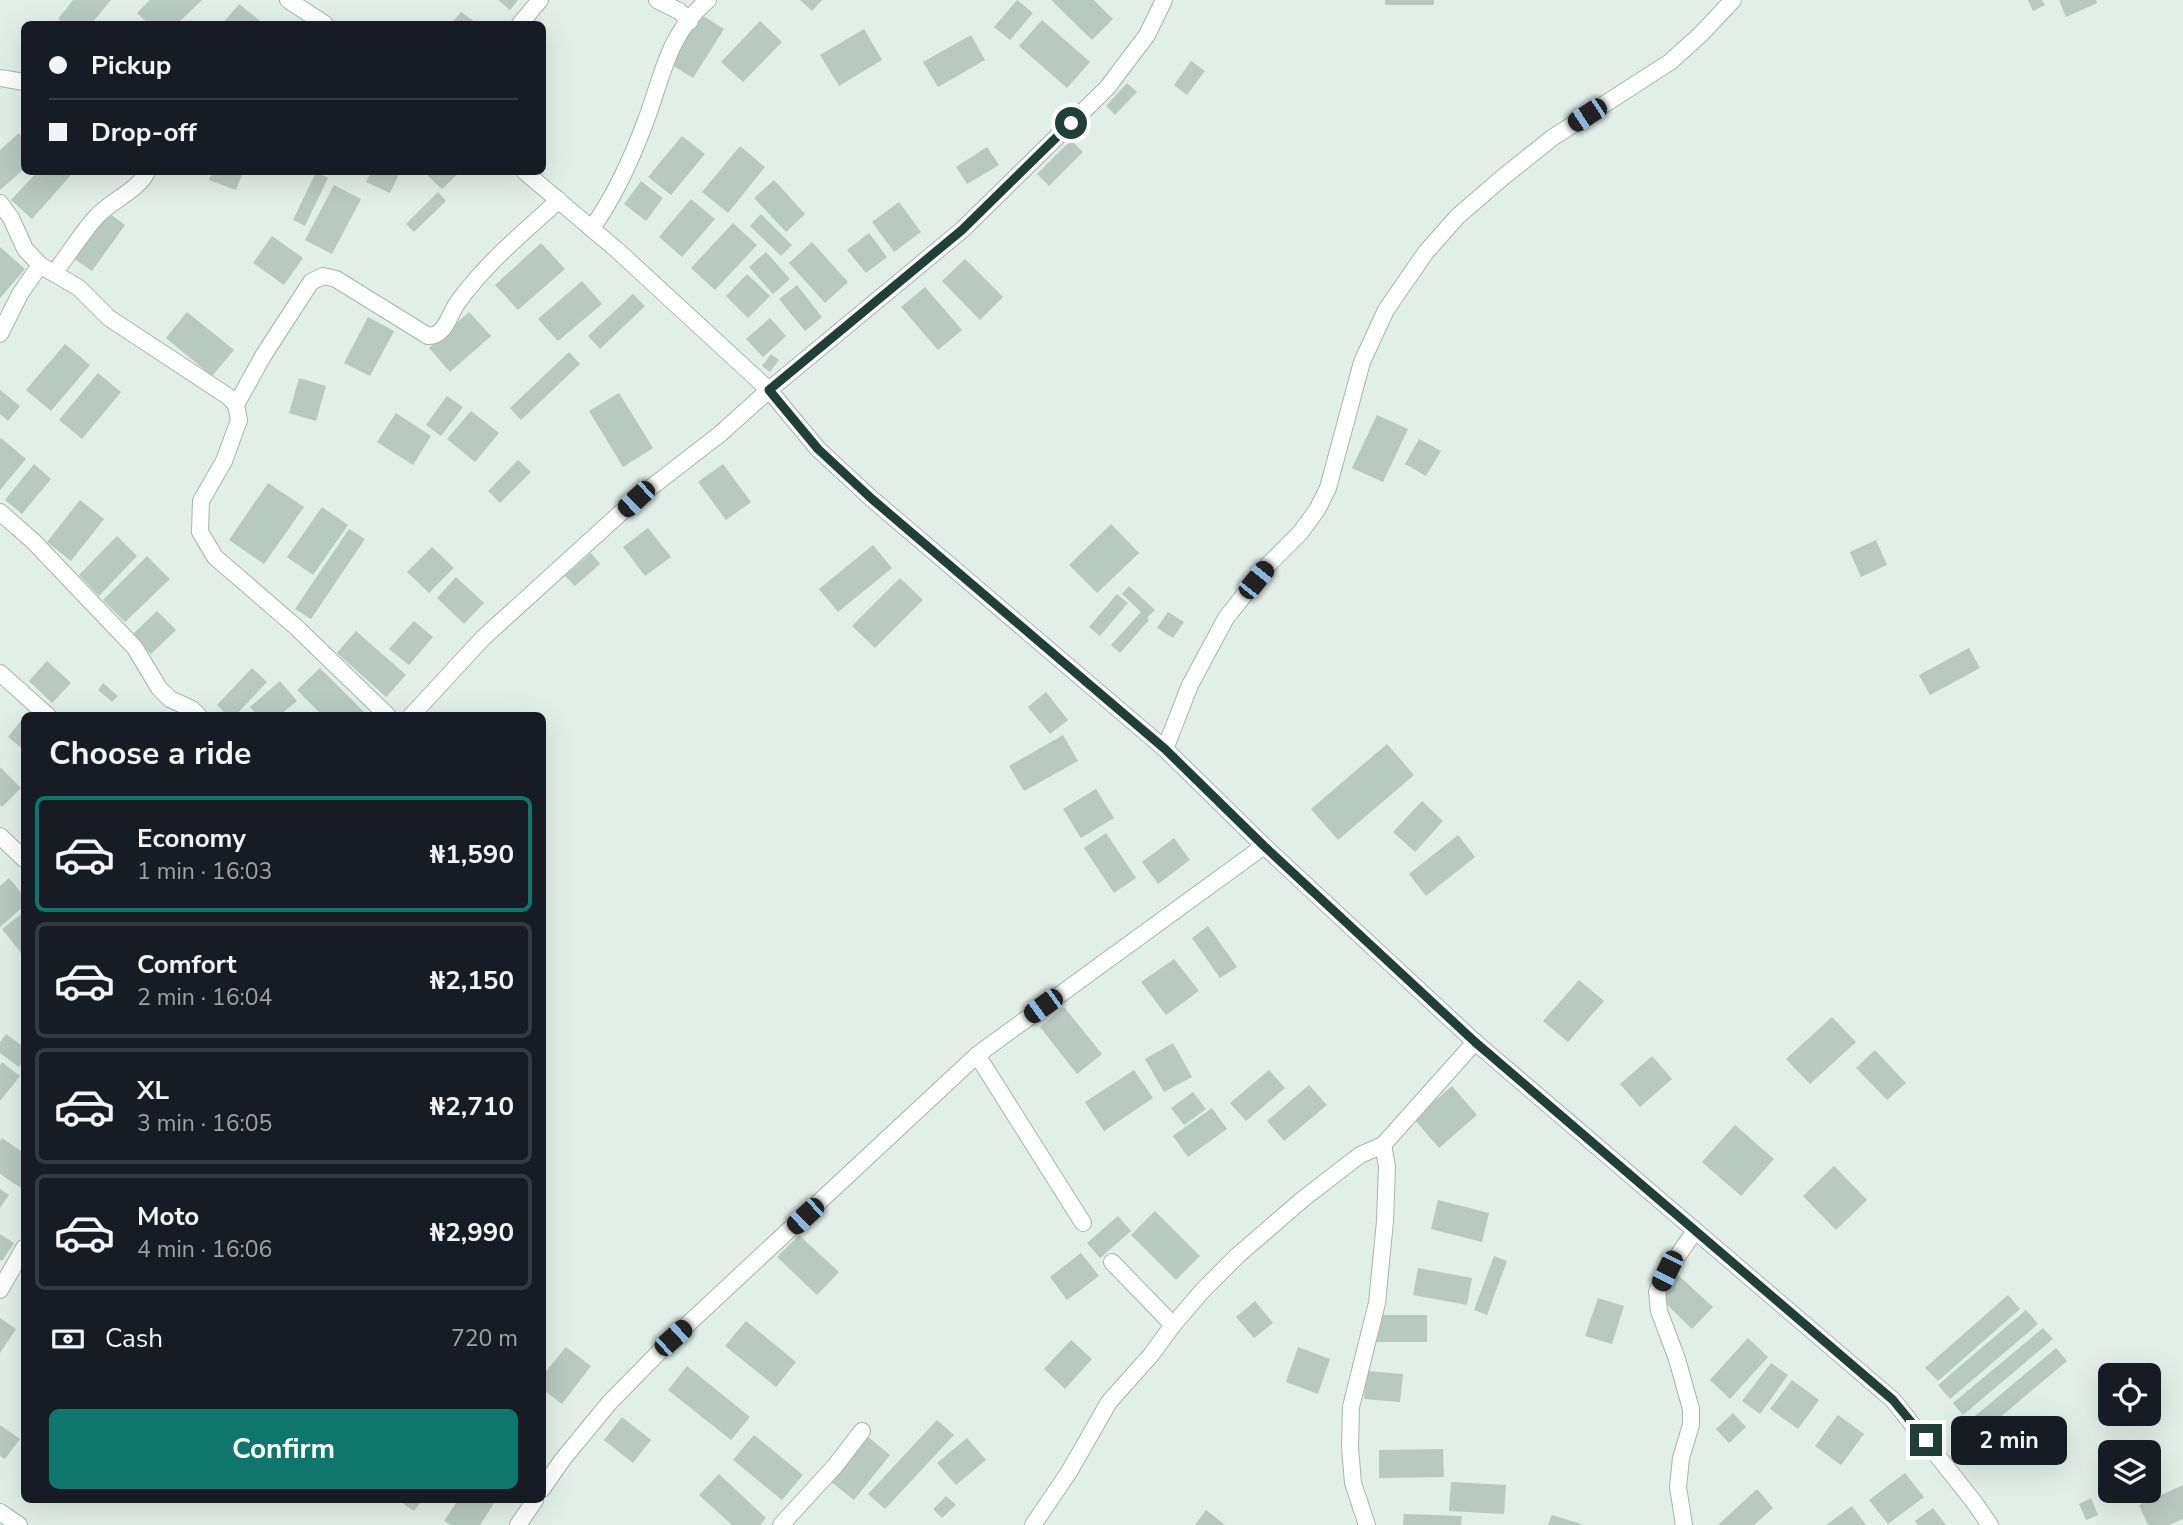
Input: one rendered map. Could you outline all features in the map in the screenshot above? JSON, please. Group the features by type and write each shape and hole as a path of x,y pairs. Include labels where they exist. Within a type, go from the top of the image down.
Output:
{"street":[{"path":"288,0 320,21"},
{"path":"522,21 540,0"},
{"path":"657,0 679,11 690,21"},
{"path":"592,228 607,207 626,170 674,42 698,9 708,0"},
{"path":"415,712 483,638 636,499 720,434 962,230 1107,88 1147,35 1164,0"},
{"path":"1165,749 1190,685 1226,618 1317,510 1328,488 1362,362 1386,310 1426,252 1458,216 1502,178 1552,138 1670,62 1733,0"},
{"path":"0,78 21,82"},
{"path":"55,272 97,216 144,175"},
{"path":"530,175 592,228 769,390 818,449 863,491 1165,749 1264,846 1475,1042 1893,1400 1975,1502 1990,1525"},
{"path":"236,405 263,356 311,282 323,276 336,279 428,336 435,336 442,331 457,303 484,270 559,200"},
{"path":"0,203 11,218 24,249 40,265 79,288 109,318 229,397 236,405 239,421 224,461 201,501 200,532 215,557 296,627 384,712"},
{"path":"0,334 20,294 40,265"},
{"path":"0,512 33,541 135,648 159,688 170,699 195,712"},
{"path":"0,674 43,712"},
{"path":"0,836 21,856"},
{"path":"546,1483 610,1402 673,1338 977,1055 1264,846"},
{"path":"1033,1525 1069,1472 1109,1402 1204,1289 1237,1256 1303,1199 1360,1155 1384,1145 1475,1042"},
{"path":"977,1055 1083,1223"},
{"path":"1367,1525 1353,1483 1351,1407 1377,1303 1385,1221 1387,1166 1384,1145"},
{"path":"1684,1525 1678,1487 1681,1458 1691,1425 1691,1409 1677,1359 1659,1311 1657,1292 1667,1271 1695,1231"},
{"path":"0,1290 21,1253"},
{"path":"1112,1262 1173,1325"},
{"path":"781,1525 835,1466 862,1431"},
{"path":"518,1525 533,1503"},
{"path":"0,1512 19,1525"}],"building":[{"path":"73,0 111,0 94,21 58,19"},
{"path":"150,0 202,0 180,21 146,21 137,13"},
{"path":"498,0 518,0 510,10"},
{"path":"800,0 822,0 812,11"},
{"path":"1017,0 1033,13 1010,40 994,27"},
{"path":"1051,0 1094,0 1113,19 1092,40"},
{"path":"1385,0 1434,0 1434,5 1385,5"},
{"path":"2028,0 2042,0 2045,5 2033,11"},
{"path":"2059,0 2096,0 2097,3 2066,17"},
{"path":"239,4 260,21 225,21"},
{"path":"461,12 474,21 454,21"},
{"path":"700,14 724,29 693,78 669,63"},
{"path":"1042,20 1090,62 1067,88 1019,46"},
{"path":"760,21 782,42 743,82 721,62"},
{"path":"864,29 882,60 839,86 820,55"},
{"path":"971,35 985,60 938,87 923,62"},
{"path":"1191,61 1205,71 1187,95 1174,85"},
{"path":"1127,83 1137,92 1115,115 1106,106"},
{"path":"19,133 21,172 0,190 0,150"},
{"path":"682,136 705,154 671,195 648,177"},
{"path":"1071,140 1083,152 1049,186 1037,174"},
{"path":"740,146 765,167 728,213 702,192"},
{"path":"987,147 999,165 967,184 956,167"},
{"path":"34,175 71,175 32,219 11,200"},
{"path":"211,175 242,175 236,190 209,180"},
{"path":"315,175 328,178 305,226 293,220"},
{"path":"370,175 399,175 390,193 366,182"},
{"path":"427,175 457,175 442,189"},
{"path":"774,180 805,214 786,232 754,198"},
{"path":"641,181 663,198 646,221 624,204"},
{"path":"334,185 361,199 332,254 305,240"},
{"path":"438,192 446,201 414,232 406,224"},
{"path":"691,199 715,219 682,257 659,237"},
{"path":"899,202 921,232 894,252 872,222"},
{"path":"107,212 125,225 92,271 73,258"},
{"path":"761,214 792,245 781,256 750,226"},
{"path":"733,223 757,245 715,290 691,268"},
{"path":"869,233 887,257 866,273 847,250"},
{"path":"272,236 303,258 284,285 253,263"},
{"path":"812,242 848,282 825,303 789,263"},
{"path":"541,243 565,269 518,310 495,285"},
{"path":"0,247 25,269 0,298"},
{"path":"766,252 790,279 773,294 749,267"},
{"path":"965,259 1003,297 980,320 942,281"},
{"path":"747,274 770,296 748,318 726,296"},
{"path":"582,281 602,304 558,341 538,319"},
{"path":"797,285 822,317 805,331 779,299"},
{"path":"925,287 962,330 938,350 901,307"},
{"path":"633,294 645,306 600,349 588,336"},
{"path":"187,312 234,350 212,376 166,338"},
{"path":"469,312 491,336 450,372 429,348"},
{"path":"368,317 394,331 370,376 344,363"},
{"path":"770,318 786,336 763,357 746,339"},
{"path":"65,344 90,365 51,411 26,390"},
{"path":"569,352 580,364 521,420 510,408"},
{"path":"771,354 779,360 770,372 762,366"},
{"path":"98,373 121,392 82,439 59,420"},
{"path":"299,378 326,386 316,421 289,413"},
{"path":"0,390 20,406 8,421 0,414"},
{"path":"619,393 653,448 623,467 589,411"},
{"path":"447,396 463,407 441,436 426,425"},
{"path":"471,411 499,433 475,462 447,439"},
{"path":"396,413 431,436 413,465 377,442"},
{"path":"1377,415 1408,429 1383,482 1352,468"},
{"path":"1,438 26,459 0,490 0,440"},
{"path":"1419,439 1441,451 1426,476 1405,464"},
{"path":"518,460 531,472 500,503 488,491"},
{"path":"34,464 51,479 22,514 5,500"},
{"path":"723,464 751,502 726,520 698,482"},
{"path":"268,483 304,507 264,564 229,540"},
{"path":"80,500 104,519 71,561 47,542"},
{"path":"322,507 348,525 313,575 287,557"},
{"path":"1111,524 1139,553 1097,593 1069,565"},
{"path":"648,528 671,557 645,576 623,547"},
{"path":"349,529 365,539 311,619 295,609"},
{"path":"117,536 137,556 99,596 79,575"},
{"path":"1876,540 1887,565 1861,577 1850,552"},
{"path":"873,545 892,568 838,612 819,589"},
{"path":"432,547 454,568 429,593 407,572"},
{"path":"591,553 600,564 575,586 565,576"},
{"path":"147,556 170,579 125,622 103,600"},
{"path":"456,577 484,603 464,624 437,598"},
{"path":"900,578 923,600 875,648 852,626"},
{"path":"1129,586 1155,610 1120,653 1111,645 1141,612 1122,594"},
{"path":"1117,594 1128,603 1100,636 1089,627"},
{"path":"157,611 176,630 151,654 132,635"},
{"path":"1168,612 1184,622 1173,638 1157,628"},
{"path":"414,621 433,637 409,665 389,649"},
{"path":"356,631 406,675 386,697 337,653"},
{"path":"1969,648 1980,668 1930,695 1919,675"},
{"path":"47,661 71,683 52,703 29,681"},
{"path":"252,668 267,682 239,712 224,712 217,705"},
{"path":"320,668 364,712 319,712 297,690"},
{"path":"280,681 297,701 284,712 254,712 250,707"},
{"path":"103,683 118,696 112,702 98,690"},
{"path":"1046,692 1068,720 1050,734 1028,707"},
{"path":"21,721 21,748 8,737"},
{"path":"1063,735 1078,761 1024,791 1009,766"},
{"path":"1387,744 1414,775 1338,840 1311,809"},
{"path":"0,767 21,788 2,807 0,805"},
{"path":"1096,789 1114,818 1081,838 1063,809"},
{"path":"1422,801 1443,821 1415,852 1393,832"},
{"path":"1106,833 1136,878 1114,893 1084,848"},
{"path":"1458,835 1475,857 1426,896 1409,874"},
{"path":"1174,838 1190,860 1158,884 1142,862"},
{"path":"9,878 21,892 21,909 0,927 0,886"},
{"path":"21,914 21,953 2,929"},
{"path":"1208,926 1237,967 1220,978 1192,938"},
{"path":"1174,959 1199,991 1166,1015 1141,982"},
{"path":"1579,980 1604,1001 1568,1042 1543,1021"},
{"path":"1064,1007 1102,1054 1077,1074 1040,1027"},
{"path":"1832,1017 1856,1042 1810,1084 1786,1059"},
{"path":"6,1034 21,1045 19,1067 0,1053 0,1042"},
{"path":"1173,1043 1192,1077 1164,1092 1145,1059"},
{"path":"1875,1050 1906,1083 1887,1100 1856,1068"},
{"path":"1652,1056 1672,1079 1640,1107 1620,1084"},
{"path":"2,1062 20,1076 0,1101 0,1065"},
{"path":"1134,1070 1153,1098 1104,1131 1085,1102"},
{"path":"1269,1070 1285,1088 1246,1121 1230,1103"},
{"path":"1309,1085 1327,1105 1284,1141 1267,1121"},
{"path":"1452,1086 1477,1115 1439,1148 1414,1119"},
{"path":"1193,1092 1206,1109 1184,1125 1171,1108"},
{"path":"1212,1108 1227,1129 1188,1157 1173,1136"},
{"path":"1735,1125 1774,1159 1741,1196 1702,1162"},
{"path":"2,1138 21,1151 21,1188 0,1174"},
{"path":"1834,1166 1867,1200 1836,1230 1803,1196"},
{"path":"0,1189 9,1195 0,1208"},
{"path":"1438,1200 1489,1213 1482,1242 1431,1229"},
{"path":"1155,1211 1200,1256 1176,1280 1131,1235"},
{"path":"1118,1216 1131,1231 1100,1258 1087,1243"},
{"path":"0,1234 14,1243 2,1261 0,1260"},
{"path":"799,1235 839,1272 817,1295 777,1257"},
{"path":"1081,1253 1099,1276 1067,1300 1050,1277"},
{"path":"1494,1256 1507,1261 1487,1315 1474,1310"},
{"path":"1418,1268 1472,1278 1467,1305 1413,1295"},
{"path":"1678,1275 1713,1307 1692,1329 1658,1296"},
{"path":"2008,1295 2020,1309 1938,1381 1925,1368"},
{"path":"1598,1298 1624,1306 1612,1344 1585,1336"},
{"path":"1255,1301 1273,1323 1254,1338 1236,1317"},
{"path":"2026,1310 2038,1324 1950,1399 1938,1385"},
{"path":"1376,1315 1427,1315 1427,1342 1376,1342"},
{"path":"0,1318 16,1329 0,1353"},
{"path":"746,1321 796,1362 776,1387 725,1346"},
{"path":"2043,1328 2053,1339 1963,1415 1953,1403"},
{"path":"1748,1338 1768,1357 1730,1399 1710,1380"},
{"path":"1071,1340 1092,1359 1065,1389 1044,1369"},
{"path":"566,1347 591,1366 562,1404 546,1392 546,1371"},
{"path":"1298,1347 1330,1359 1318,1394 1286,1382"},
{"path":"2056,1348 2067,1361 1980,1434 1969,1421"},
{"path":"1771,1363 1788,1375 1760,1414 1742,1401"},
{"path":"687,1366 750,1417 731,1440 668,1390"},
{"path":"1366,1371 1403,1374 1400,1402 1364,1399"},
{"path":"1792,1380 1819,1400 1798,1429 1770,1409"},
{"path":"1733,1413 1746,1427 1729,1443 1716,1429"},
{"path":"1838,1415 1864,1434 1841,1465 1815,1446"},
{"path":"622,1417 651,1440 633,1463 604,1440"},
{"path":"937,1420 954,1435 885,1509 868,1494"},
{"path":"0,1425 20,1439 5,1459 0,1456"},
{"path":"754,1435 803,1475 782,1500 733,1460"},
{"path":"867,1436 890,1455 854,1500 830,1481"},
{"path":"967,1438 986,1460 956,1485 937,1463"},
{"path":"1443,1449 1444,1477 1379,1478 1379,1450"},
{"path":"1905,1473 1924,1497 1888,1524 1869,1500"},
{"path":"719,1474 766,1518 760,1525 732,1525 699,1495"},
{"path":"1451,1482 1506,1485 1504,1514 1449,1511"},
{"path":"2183,1485 2183,1519 2169,1525 2148,1525 2139,1505 2161,1503 2161,1495"},
{"path":"1757,1489 1773,1508 1754,1525 1718,1525"},
{"path":"946,1496 956,1505 942,1518 933,1509"},
{"path":"2091,1498 2098,1515 2086,1520 2079,1504"},
{"path":"402,1503 420,1503 414,1511"},
{"path":"456,1503 494,1503 480,1525 451,1525 444,1521"},
{"path":"1852,1506 1866,1525 1826,1525"},
{"path":"1933,1508 1946,1525 1918,1525 1915,1521"},
{"path":"1206,1510 1225,1525 1195,1525"},
{"path":"1404,1514 1462,1516 1461,1525 1403,1525"},
{"path":"1552,1515 1581,1524 1581,1525 1548,1525"}],"route":[{"path":"1071,123 962,230 769,390 818,449 872,499 1165,749 1264,846 1475,1042 1893,1400 1926,1440"}]}
